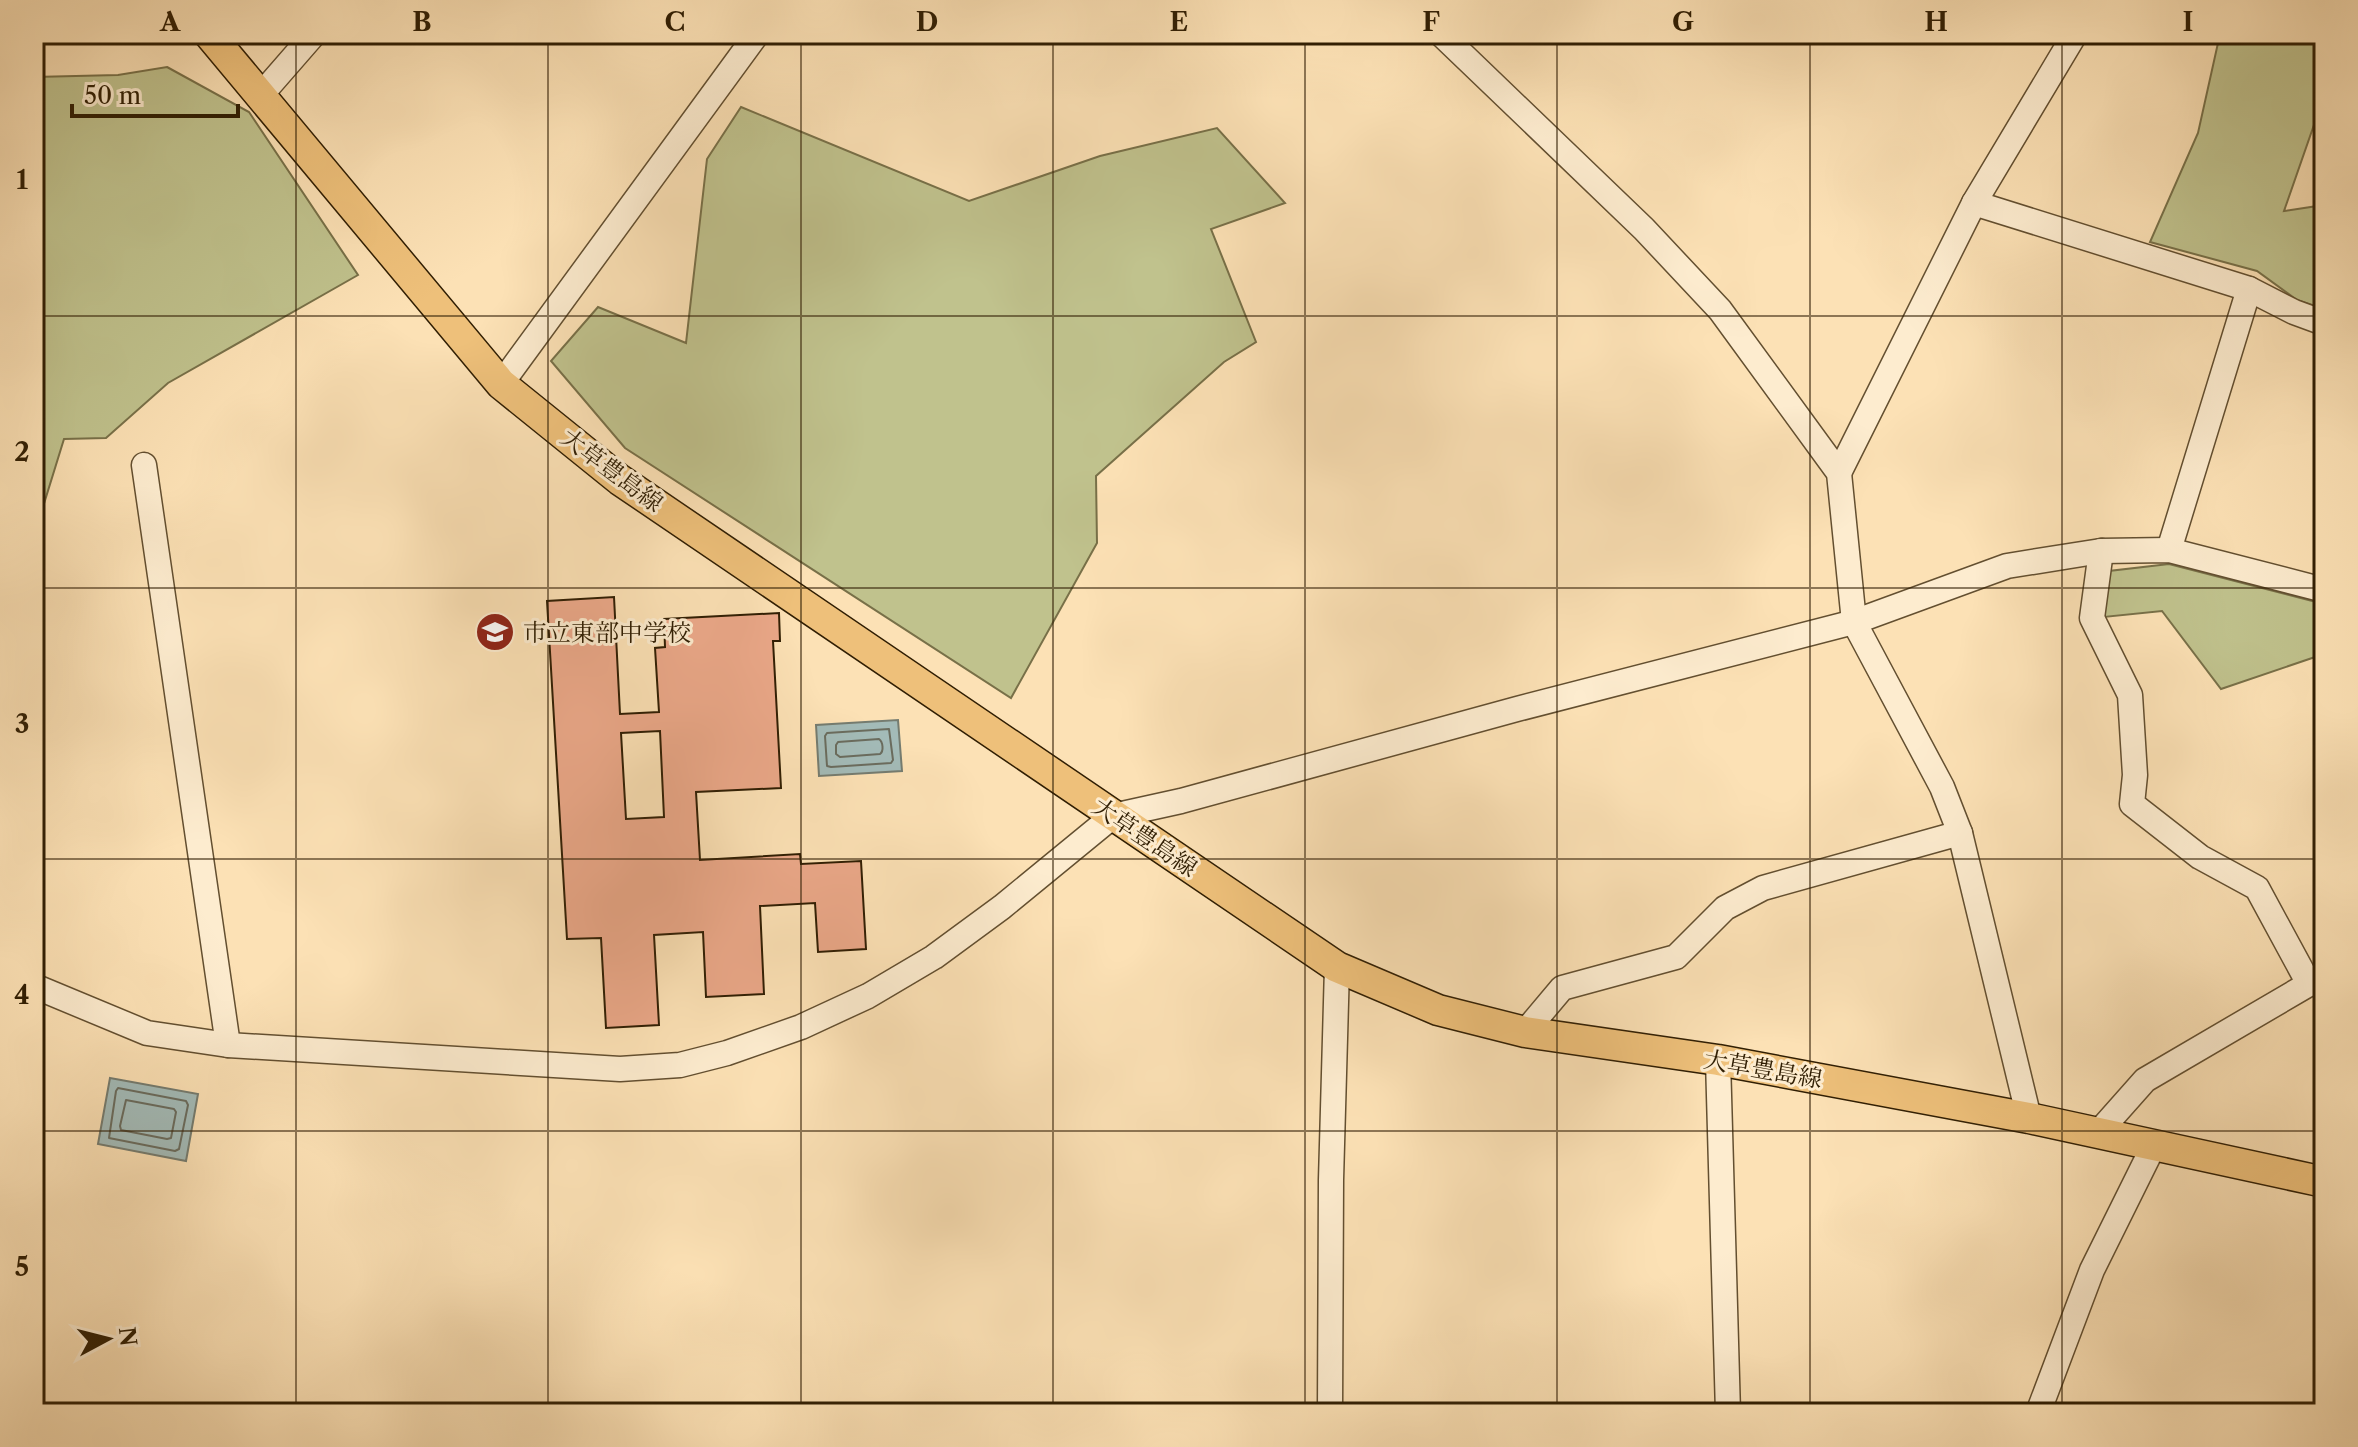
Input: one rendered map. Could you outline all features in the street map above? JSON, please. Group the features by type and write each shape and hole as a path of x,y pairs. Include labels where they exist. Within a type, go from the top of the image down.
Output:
{"main road":[{"name":"大草豊島線","path":"209,34 501,384 620,480 1337,967 1438,1010 1525,1032 1718,1060 2029,1118 2324,1182"}],"street":[{"path":"260,96 314,34"},
{"path":"501,384 757,34"},
{"path":"1441,34 1644,229 1720,310 1839,473 1854,622 1942,787 1960,833 2029,1118"},
{"path":"1839,473 1974,203 2075,34"},
{"path":"1974,203 2249,289 2324,323"},
{"path":"2169,550 2249,289"},
{"path":"144,465 228,1045"},
{"path":"34,986 147,1033 228,1045 620,1069 680,1065 727,1053 801,1027 868,996 934,957 1002,907 1113,816 1181,801 1517,709 1854,622 2007,566 2101,551 2169,550 2324,590"},
{"path":"2098,1133 2145,1080 2316,982 2257,888 2200,857 2132,804 2135,775 2130,695 2092,618 2101,551"},
{"path":"1525,1032 1562,988 1676,957 1725,908 1763,888 1960,833"},
{"path":"1330,1413 1331,1180 1337,967"},
{"path":"1718,1060 1728,1413"},
{"path":"2038,1413 2092,1270 2154,1145"}],"green space":[{"path":"2220,34 2324,34 2324,96 2284,211 2324,205 2324,309 2297,300 2257,271 2150,242 2198,133"},
{"path":"167,67 249,112 358,275 168,383 106,438 64,439 34,536 34,77 118,75"},
{"path":"741,107 969,201 1100,156 1217,128 1285,203 1211,229 1256,342 1224,362 1096,476 1097,543 1011,698 625,448 551,361 598,307 686,343 707,159"},
{"path":"2169,564 2324,604 2324,660 2321,655 2221,689 2162,611 2104,617 2109,571"}],"water":[{"path":"898,720 902,771 819,776 816,725"},
{"path":"110,1078 198,1094 186,1161 98,1144"}],"building":[{"path":"614,597 620,714 659,712 655,648 665,647 664,619 779,613 780,641 773,641 781,788 696,792 700,860 800,854 801,864 861,861 866,949 818,952 815,903 760,906 764,994 706,997 703,932 654,935 659,1025 606,1028 601,938 567,939 547,601","holes":["660,731 664,817 626,819 621,733"]}],"place":[{"name":"市立東部中学校","path":"495,632"}]}
